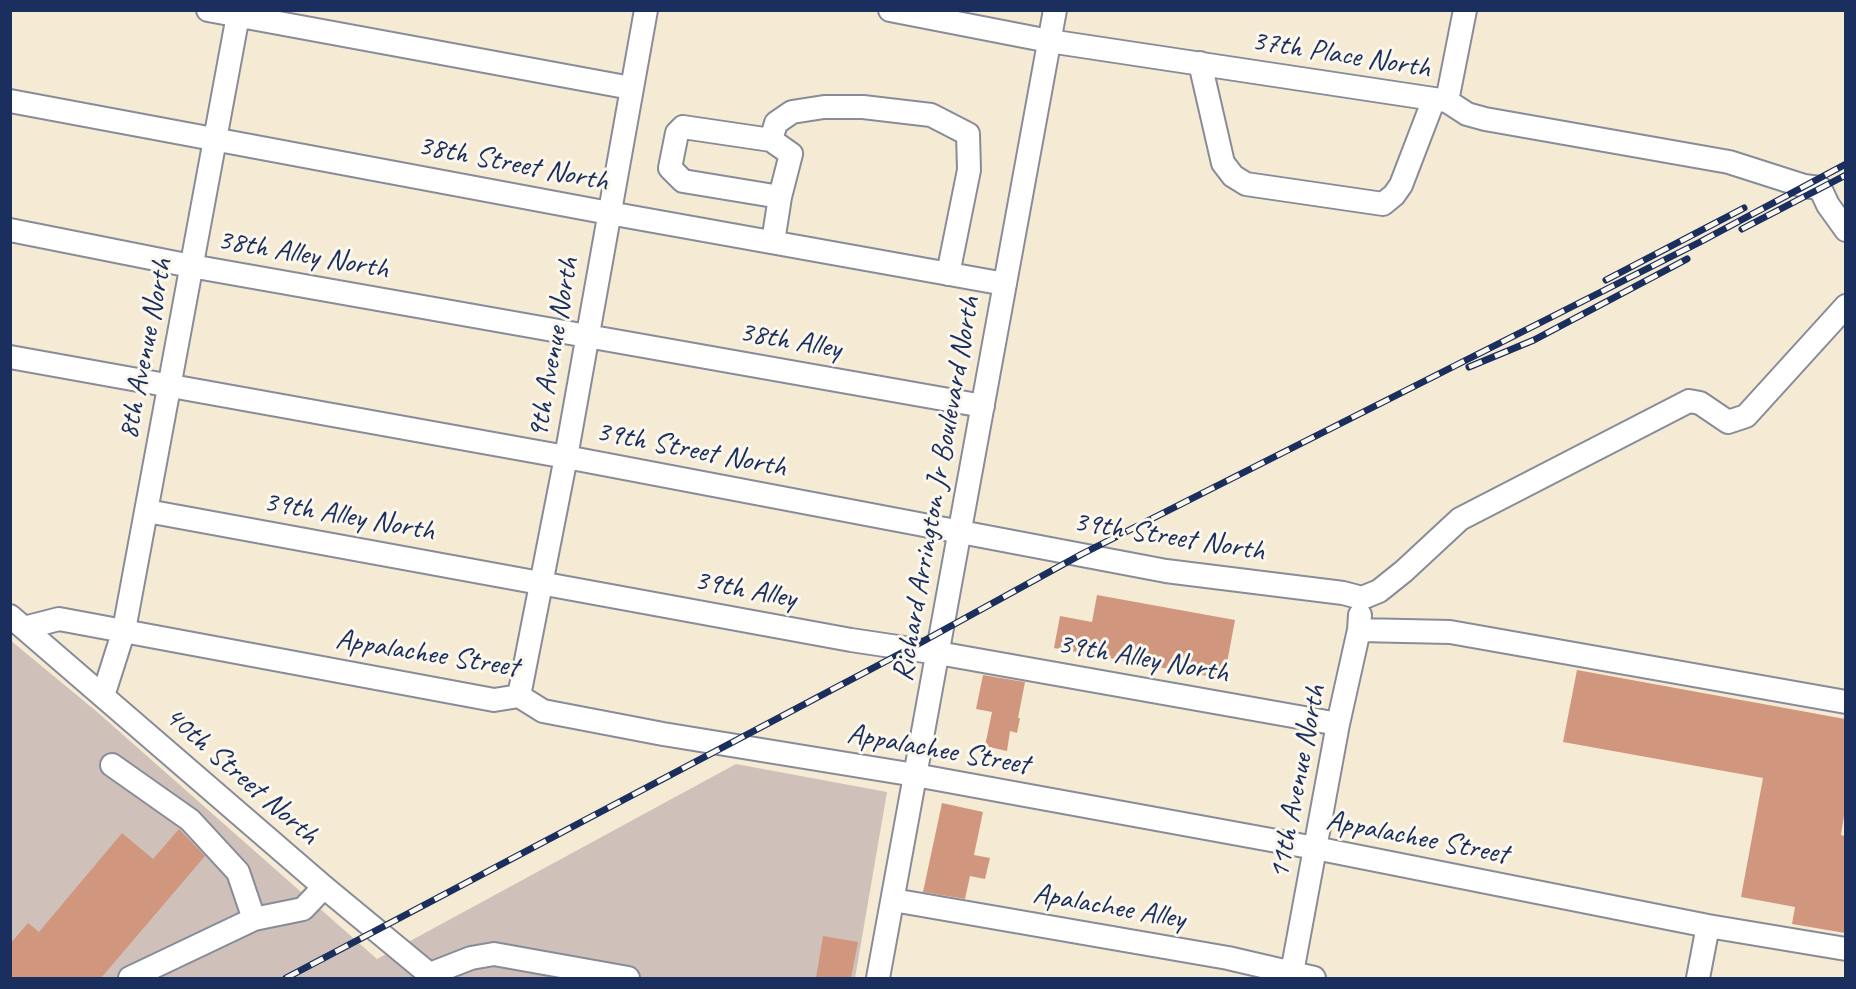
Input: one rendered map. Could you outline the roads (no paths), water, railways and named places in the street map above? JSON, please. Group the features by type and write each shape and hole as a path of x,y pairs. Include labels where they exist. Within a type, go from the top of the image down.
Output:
{"street":[{"path":"208,10 239,13 631,88"},
{"name":"9th Avenue North","path":"519,696 566,457 646,10"},
{"name":"37th Place North","path":"890,10 1049,40 1440,100 1476,117 1729,162 1778,178 1820,188 1828,205 1845,230"},
{"name":"Richard Arrington Jr Boulevard North","path":"879,978 1055,10"},
{"path":"1200,63 1223,163 1233,176 1246,184 1383,204 1401,185 1440,100 1465,10"},
{"name":"8th Avenue North","path":"103,696 124,630 239,13"},
{"name":"38th Street North","path":"10,101 609,213 1005,284"},
{"path":"771,140 776,123 792,112 824,107 862,107 931,115 968,134 969,170 948,273"},
{"path":"773,242 780,197 791,154 771,140 683,127 677,133 670,168 683,181 780,197"},
{"name":"38th Alley North","path":"10,230 191,266 586,336"},
{"path":"1362,598 1379,591 1404,571 1460,519 1689,401 1700,403 1728,422 1746,416 1845,306"},
{"name":"38th Alley","path":"586,336 983,406"},
{"name":"39th Street North","path":"10,357 566,457 1166,571 1343,593 1362,598"},
{"name":"39th Alley North","path":"147,511 541,582"},
{"name":"39th Alley","path":"541,582 851,640 938,653"},
{"name":"11th Avenue North","path":"1292,976 1338,724 1359,630 1362,598"},
{"name":"Appalachee Street","path":"17,622 59,619 494,700 519,696 543,711 663,734 915,776 1315,848 1707,926 1845,949"},
{"name":"40th Street North","path":"17,622 324,887 432,976"},
{"path":"1359,630 1450,632 1845,702"},
{"name":"39th Alley North","path":"938,653 1338,724"},
{"path":"112,765 190,820 238,872 254,919"},
{"path":"130,978 254,919 303,909 324,887"},
{"name":"Apalachee Alley","path":"893,900 1228,958 1292,976 1314,978"},
{"path":"1698,978 1707,926"},
{"path":"432,976 471,958 494,954 628,978"}],"railway":[{"path":"286,978 909,649 1082,554 1700,242 1846,164"},
{"path":"1742,229 1846,175"},
{"path":"1606,280 1744,208"},
{"path":"1469,367 1534,340 1687,259"}]}
